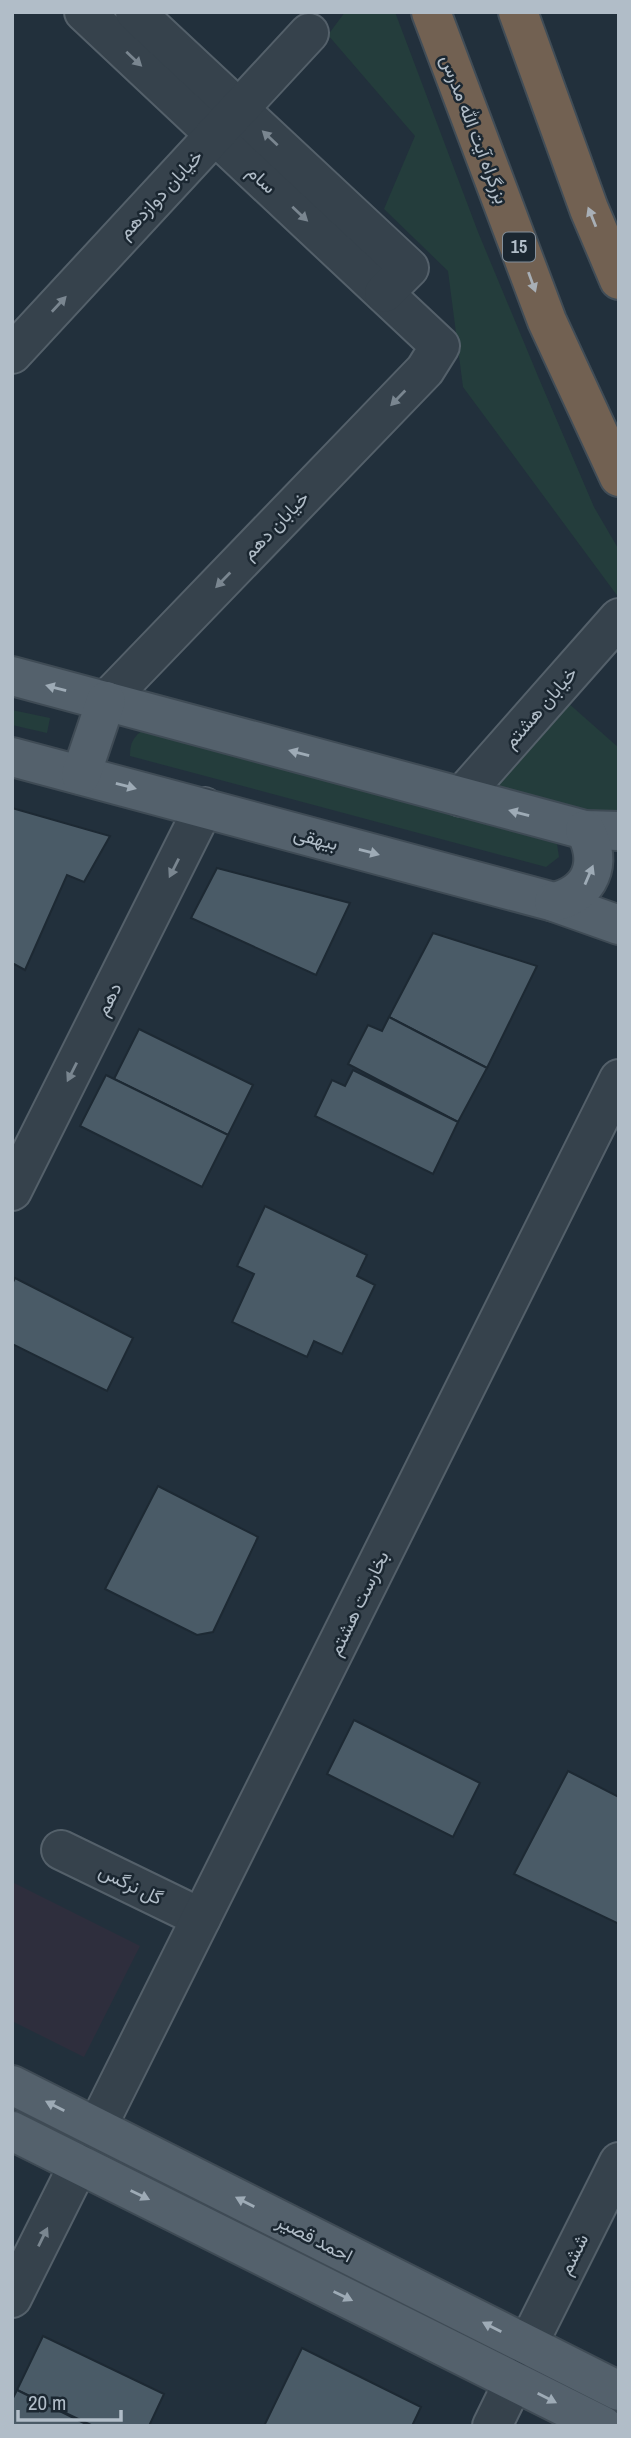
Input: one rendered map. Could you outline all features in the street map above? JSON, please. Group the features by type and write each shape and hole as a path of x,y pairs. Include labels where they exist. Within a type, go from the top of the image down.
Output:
{"highway":[{"name":"بزرگراه آیت الله مدرس","path":"431,12 547,321 619,477"},
{"path":"518,12 589,209 619,279"}],"main road":[{"path":"12,676 461,797 602,831"},
{"path":"81,775 106,701"},
{"name":"بیهقی","path":"12,757 554,902 619,925"},
{"path":"554,902 579,892 587,881 593,869 591,842 602,831"},
{"name":"احمد قصیر","path":"12,2085 619,2391"},
{"path":"79,2164 97,2127"},
{"name":"احمد قصیر","path":"12,2131 603,2426"}],"street":[{"name":"سام","path":"84,12 227,122 397,280 440,346"},
{"path":"135,12 227,122"},
{"name":"خیابان دوازدهم","path":"12,354 309,33"},
{"name":"خیابان دهم","path":"106,701 425,370 440,346"},
{"name":"خیابان هشتم","path":"461,797 619,618"},
{"name":"دهم","path":"12,1191 204,807"},
{"name":"بخارست هشتم","path":"97,2127 619,1079"},
{"name":"گل نرگس","path":"61,1850 201,1918"},
{"name":"ششم","path":"527,2346 619,2162"},
{"path":"12,2298 79,2164"},
{"path":"492,2426 514,2382"}],"shaded area":[{"path":"12,1882 140,1946 84,2057 12,2021"}],"green space":[{"path":"345,12 395,12 478,232 540,381 594,507 619,550 619,598 463,387 448,271 384,209 415,136 328,35"},
{"path":"567,702 619,748 619,812 583,812 493,790"},
{"path":"12,710 50,718 47,733 12,725"},
{"path":"144,729 557,844 559,857 546,867 130,756 133,741"}],"building":[{"path":"12,808 110,836 84,882 67,875 25,970 12,963"},
{"path":"217,868 350,903 316,975 191,918"},
{"path":"433,933 537,966 487,1068 389,1017"},
{"path":"389,1017 487,1068 458,1122 348,1064 368,1025 382,1031"},
{"path":"139,1029 253,1085 228,1135 114,1079"},
{"path":"353,1070 458,1122 433,1174 315,1116 332,1080 345,1086"},
{"path":"106,1075 228,1135 202,1187 80,1126"},
{"path":"265,1206 367,1255 357,1276 375,1285 342,1354 314,1341 307,1357 232,1322 254,1274 237,1266"},
{"path":"15,1278 133,1338 107,1391 12,1344 12,1284"},
{"path":"158,1486 258,1537 213,1632 197,1635 105,1589"},
{"path":"354,1720 480,1783 453,1837 327,1774"},
{"path":"568,1771 619,1797 619,1924 514,1874"},
{"path":"43,2336 164,2394 149,2426 93,2426 17,2390"},
{"path":"302,2348 421,2407 412,2426 264,2426"},
{"path":"17,2390 90,2426 12,2426 12,2400"}]}
